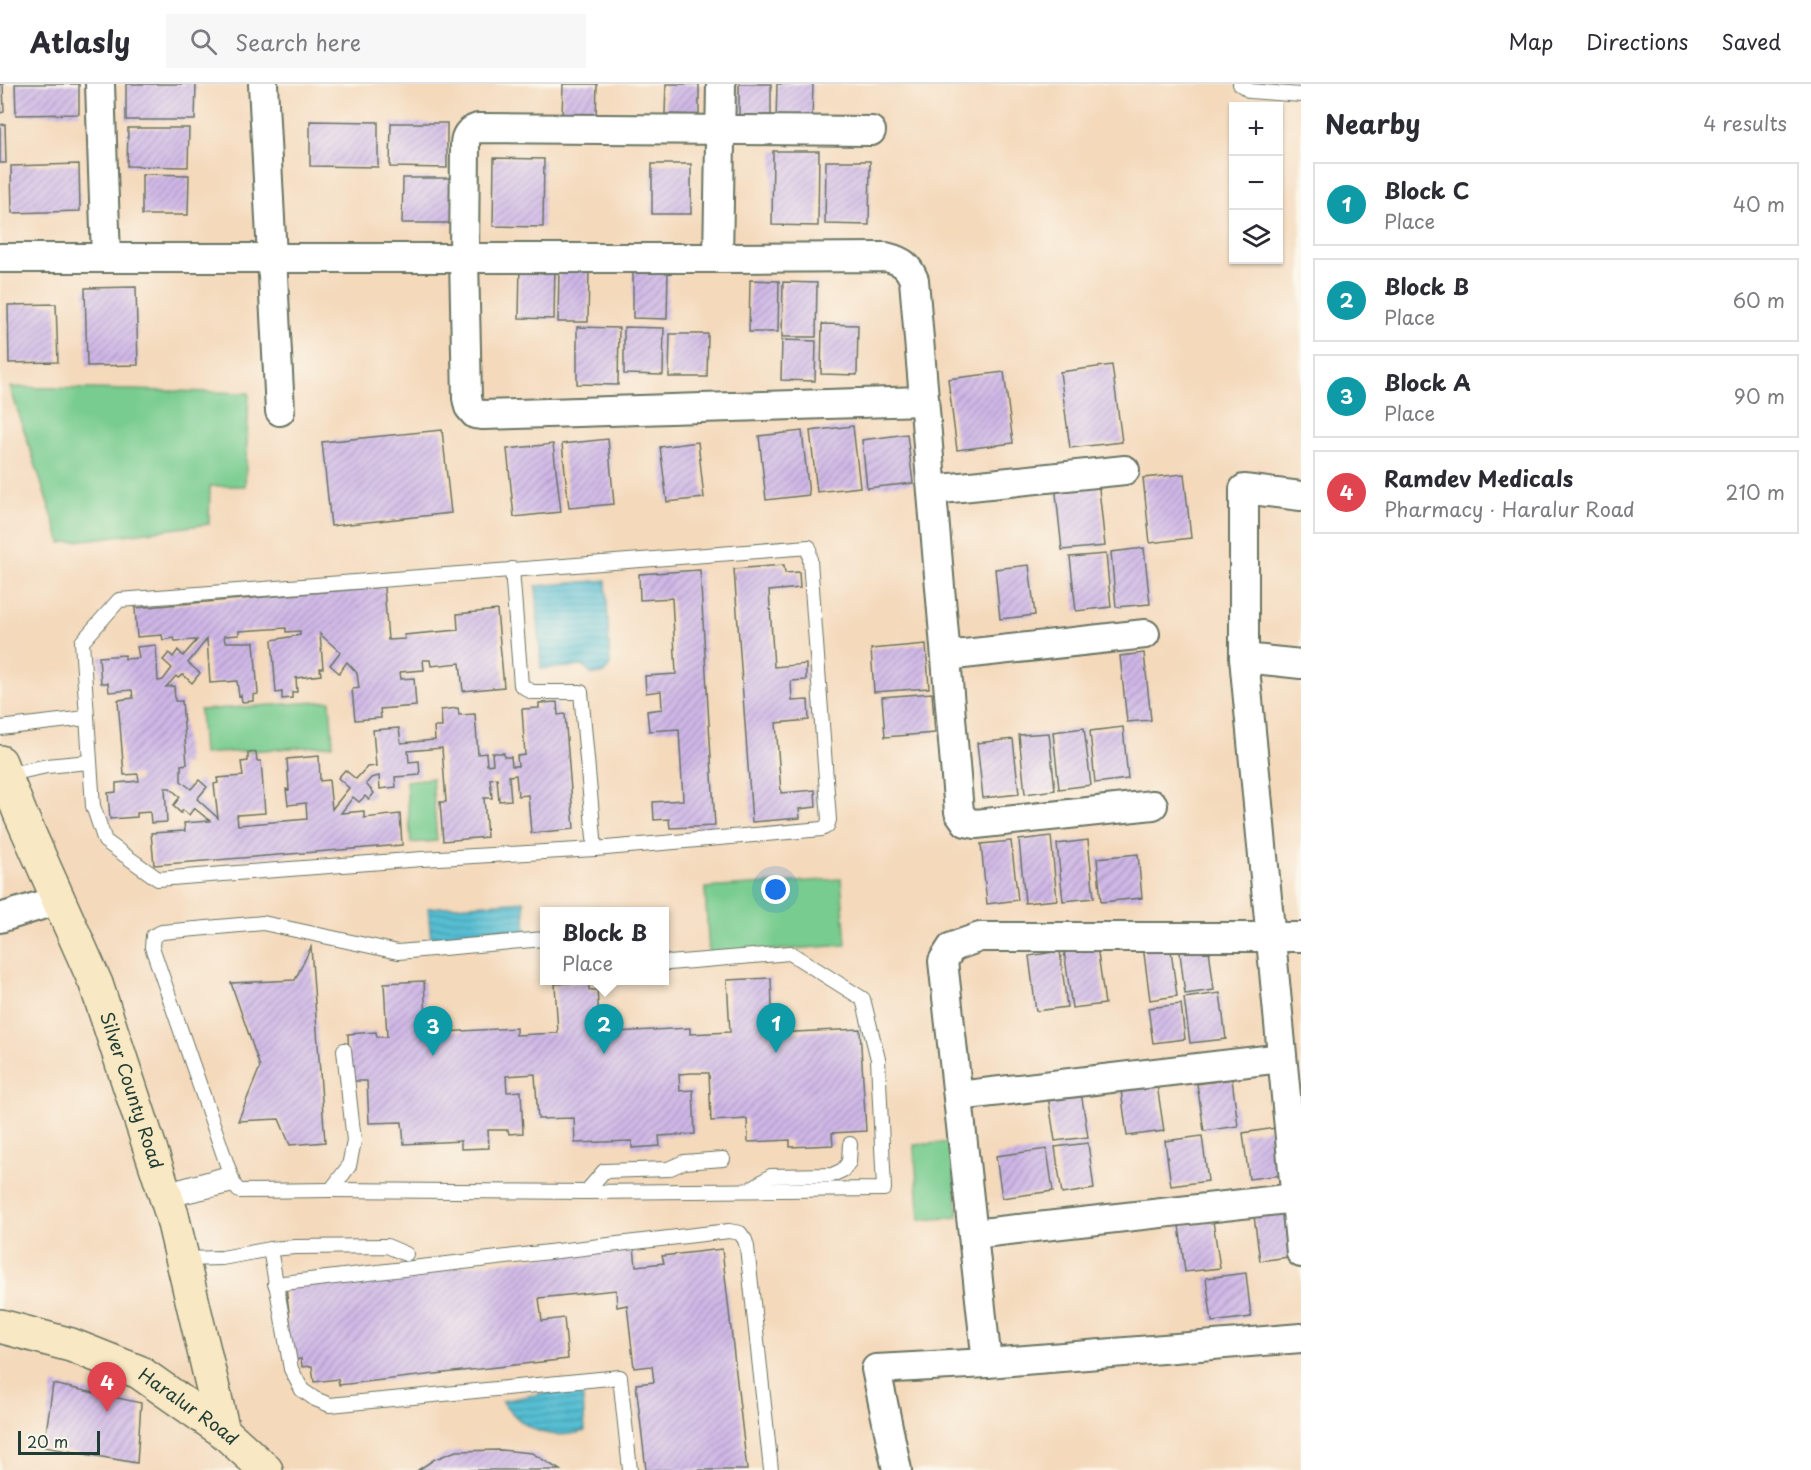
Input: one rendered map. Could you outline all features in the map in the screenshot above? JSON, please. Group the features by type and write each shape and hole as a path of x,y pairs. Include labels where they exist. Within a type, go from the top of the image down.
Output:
{"street":[{"path":"100,84 106,258"},
{"path":"263,84 280,411"},
{"path":"718,258 722,84"},
{"path":"871,131 478,128 471,130 465,136 464,258 467,398 469,407 475,414 483,415 923,401"},
{"path":"0,258 886,257 901,261 909,268 914,280 959,812 966,822 976,824 1153,805"},
{"path":"932,490 1125,470"},
{"path":"1301,496 1244,489 1244,658 1301,1253"},
{"path":"946,656 1145,634"},
{"path":"1244,658 1301,664"},
{"name":"Silver County Road","path":"3,769 96,984 166,1195 224,1431"},
{"path":"0,918 58,900"},
{"path":"987,1363 943,961 952,947 980,937 1301,937"},
{"path":"958,1096 1282,1058"},
{"path":"973,1234 1296,1198"},
{"name":"Haralur Road","path":"0,1326 71,1345 139,1372 224,1431 266,1470"},
{"path":"897,1470 876,1369 987,1363 1301,1338"}],"lane":[{"path":"1240,84 1250,91 1301,95"},
{"path":"809,547 829,820 827,826 822,829 595,849 158,879 105,842 93,806 86,718 82,642 120,600 809,547"},
{"path":"513,569 521,685 532,692 581,692 595,849"},
{"path":"0,728 86,718"},
{"path":"3,769 89,762"},
{"path":"540,939 398,952 263,923 162,932 153,936 152,947 232,1179 239,1191 586,1192 884,1188 878,1059 863,999 790,953 669,963"},
{"path":"331,1190 350,1166 354,1141 344,1050"},
{"path":"749,1190 771,1176 837,1173 843,1170 849,1162 850,1144"},
{"path":"586,1192 603,1172 668,1169 684,1162 723,1159"},
{"path":"166,1195 232,1179"},
{"path":"275,1284 729,1231 740,1233 747,1247 771,1470"},
{"path":"183,1259 222,1258 270,1249 296,1247 387,1246 406,1254"},
{"path":"270,1249 291,1369 302,1390 315,1400 330,1405 345,1405 620,1377 630,1470"}],"green space":[{"path":"10,387 249,393 245,486 210,486 209,524 61,543"},
{"path":"330,701 333,745 203,754 200,710"},
{"path":"432,778 437,841 411,843 406,781"},
{"path":"841,879 846,945 709,955 705,888"},
{"path":"952,1142 958,1217 920,1220 914,1145"}],"water":[{"path":"606,580 610,665 608,668 598,674 591,674 584,666 541,669 536,586"},
{"path":"524,901 526,934 431,940 428,908"},
{"path":"582,1386 585,1431 572,1434 560,1435 538,1431 519,1420 502,1401"}],"building":[{"path":"0,84 3,84 4,112 0,113"},
{"path":"15,84 79,84 79,114 16,115"},
{"path":"126,84 196,84 195,120 126,120"},
{"path":"563,84 597,84 596,119 562,118"},
{"path":"666,84 699,84 699,115 665,114"},
{"path":"739,84 771,84 771,120 739,120"},
{"path":"777,84 813,84 812,123 776,122"},
{"path":"310,121 378,122 378,167 310,166"},
{"path":"391,123 447,123 447,168 390,167"},
{"path":"5,124 6,163 0,163 0,125"},
{"path":"128,128 189,128 188,167 127,166"},
{"path":"773,151 819,151 818,226 772,225"},
{"path":"494,158 544,159 543,227 493,226"},
{"path":"826,161 870,161 869,225 825,224"},
{"path":"79,164 80,211 12,213 11,166"},
{"path":"652,164 691,164 691,214 652,214"},
{"path":"142,174 189,175 188,215 142,215"},
{"path":"403,178 453,178 453,223 402,223"},
{"path":"520,263 555,264 554,319 519,318"},
{"path":"559,269 589,270 588,322 558,322"},
{"path":"633,269 668,269 667,319 633,318"},
{"path":"750,280 779,281 778,332 749,332"},
{"path":"783,282 817,283 816,337 782,337"},
{"path":"136,287 138,365 87,366 85,288"},
{"path":"56,304 58,362 9,363 8,305"},
{"path":"822,324 858,325 857,375 821,374"},
{"path":"577,327 619,328 618,385 577,384"},
{"path":"624,327 664,328 663,375 624,374"},
{"path":"670,334 708,334 707,377 669,377"},
{"path":"782,340 816,341 815,381 781,380"},
{"path":"1112,365 1122,442 1070,448 1060,372"},
{"path":"1004,372 1013,443 957,450 948,379"},
{"path":"853,426 860,487 817,492 810,431"},
{"path":"442,430 451,513 331,526 322,442"},
{"path":"802,431 809,495 766,500 759,436"},
{"path":"907,434 913,483 867,488 862,440"},
{"path":"608,439 614,504 569,508 562,444"},
{"path":"698,442 704,498 667,502 660,447"},
{"path":"553,444 561,512 514,517 507,449"},
{"path":"1184,474 1191,538 1150,543 1143,478"},
{"path":"1098,479 1105,546 1062,550 1055,484"},
{"path":"1144,548 1150,604 1116,607 1111,552"},
{"path":"1106,554 1111,607 1076,611 1070,557"},
{"path":"784,565 785,573 799,572 800,588 769,591 774,667 806,664 806,680 791,681 792,701 808,700 809,720 776,723 781,793 815,790 816,807 799,809 800,818 752,822 734,569"},
{"path":"1029,565 1035,615 1000,619 995,569"},
{"path":"700,570 715,826 670,828 669,819 654,820 653,802 683,800 679,729 649,731 647,711 662,709 661,691 646,693 645,676 676,674 672,598 640,600 639,574"},
{"path":"384,587 388,640 405,639 404,635 458,630 457,614 497,610 504,687 463,691 460,663 431,666 430,660 423,660 424,670 400,672 401,679 414,678 416,706 380,709 381,718 355,720 352,689 359,688 357,673 347,662 339,673 330,665 340,652 320,634 323,668 320,668 321,675 296,678 297,692 292,692 292,698 282,699 282,692 276,693 272,640 300,635 300,631 286,632 286,628 239,631 239,635 224,636 225,642 254,642 258,694 253,695 253,701 242,702 237,681 210,683 207,639 188,663 200,673 192,683 183,675 178,678 176,676 166,687 174,686 175,701 182,701 187,764 181,765 181,781 191,789 199,780 207,787 197,799 218,818 214,784 218,783 217,778 243,776 241,762 248,761 248,753 256,752 257,761 261,761 265,813 237,815 238,825 307,819 306,803 288,805 287,759 319,756 320,781 329,780 332,809 349,788 338,778 345,770 356,779 367,767 376,766 373,730 399,728 401,743 435,740 434,727 442,727 441,710 458,708 459,715 475,714 478,754 486,753 487,765 493,764 492,753 504,753 504,757 511,757 512,766 518,766 517,756 525,755 522,709 539,708 539,703 557,702 558,715 565,714 574,829 531,833 528,795 518,796 516,775 509,776 511,800 499,801 497,778 490,779 492,798 484,798 487,837 443,841 440,802 446,802 442,748 408,751 409,762 419,761 420,775 395,777 396,787 380,789 379,776 371,778 366,784 374,793 369,800 365,796 359,802 353,797 341,813 364,811 364,818 400,814 402,845 154,865 151,833 185,831 184,823 210,821 194,808 189,815 183,810 181,813 173,806 180,797 170,788 165,788 167,822 151,823 150,812 137,813 137,817 110,819 108,793 116,792 116,783 139,781 138,774 124,775 118,700 133,698 132,690 109,692 108,683 101,683 99,657 125,655 125,659 139,658 137,647 156,645 158,681 163,680 172,668 163,660 169,653 173,657 178,650 183,656 197,640 175,641 174,638 163,640 162,635 137,637 135,608"},
{"path":"926,644 929,688 874,692 871,649"},
{"path":"1144,653 1151,720 1127,722 1120,656"},
{"path":"932,693 935,733 885,737 882,697"},
{"path":"1123,727 1128,779 1095,783 1090,731"},
{"path":"1084,728 1091,785 1059,789 1053,732"},
{"path":"1049,733 1055,790 1025,794 1019,735"},
{"path":"1013,739 1019,794 983,798 977,743"},
{"path":"1051,836 1057,900 1025,903 1019,840"},
{"path":"1088,840 1094,898 1063,901 1057,844"},
{"path":"1011,841 1018,900 987,904 981,844"},
{"path":"1138,854 1142,898 1101,902 1097,858"},
{"path":"1208,941 1214,990 1185,994 1179,945"},
{"path":"1170,943 1177,996 1150,1000 1143,946"},
{"path":"1097,946 1105,1004 1072,1008 1064,950"},
{"path":"311,947 325,1142 290,1145 279,1119 238,1121 260,1067 231,983 295,980"},
{"path":"1060,951 1067,1007 1036,1011 1029,956"},
{"path":"771,978 773,1033 860,1029 866,1131 832,1133 833,1145 790,1147 790,1140 748,1142 747,1119 711,1121 709,1073 692,1073 679,1074 680,1091 693,1090 695,1134 659,1136 660,1146 632,1148 632,1141 575,1143 574,1118 538,1119 535,1074 506,1076 507,1092 521,1091 523,1133 509,1134 508,1130 488,1130 489,1148 461,1149 461,1141 404,1144 402,1122 369,1123 367,1081 350,1081 348,1034 376,1032 377,1037 387,1037 384,983 424,981 426,1018 443,1017 443,1032 516,1028 516,1035 558,1033 555,985 589,985 589,990 597,990 599,1017 614,1016 615,1032 690,1028 690,1034 730,1032 727,980"},
{"path":"1220,993 1226,1039 1190,1043 1184,998"},
{"path":"1181,1004 1185,1039 1153,1043 1148,1008"},
{"path":"1232,1079 1238,1126 1204,1131 1197,1084"},
{"path":"1157,1085 1164,1131 1127,1136 1121,1090"},
{"path":"1081,1092 1088,1137 1055,1141 1048,1096"},
{"path":"1275,1128 1282,1175 1249,1179 1243,1133"},
{"path":"1202,1136 1208,1181 1171,1186 1165,1141"},
{"path":"1088,1143 1094,1189 1062,1194 1055,1147"},
{"path":"1047,1149 1053,1191 1002,1198 996,1156"},
{"path":"1289,1211 1296,1256 1260,1261 1254,1216"},
{"path":"1213,1221 1220,1268 1185,1272 1179,1225"},
{"path":"634,1247 636,1266 664,1263 662,1256 722,1249 747,1470 646,1470 636,1384 654,1382 652,1366 634,1368 627,1305 617,1307 616,1290 539,1298 542,1321 564,1318 568,1359 339,1385 338,1379 314,1382 312,1366 302,1367 301,1359 290,1361 286,1322 290,1321 286,1286"},
{"path":"1246,1273 1251,1317 1212,1322 1206,1278"},
{"path":"53,1384 141,1403 137,1463 44,1447"},
{"path":"501,1450 532,1453 560,1470 418,1470 435,1459 456,1451"}],"place":[{"name":"Block C","path":"776,1053"},
{"name":"Block B","path":"604,1054"},
{"name":"Block A","path":"433,1056"},
{"name":"Ramdev Medicals","path":"107,1412"}]}
